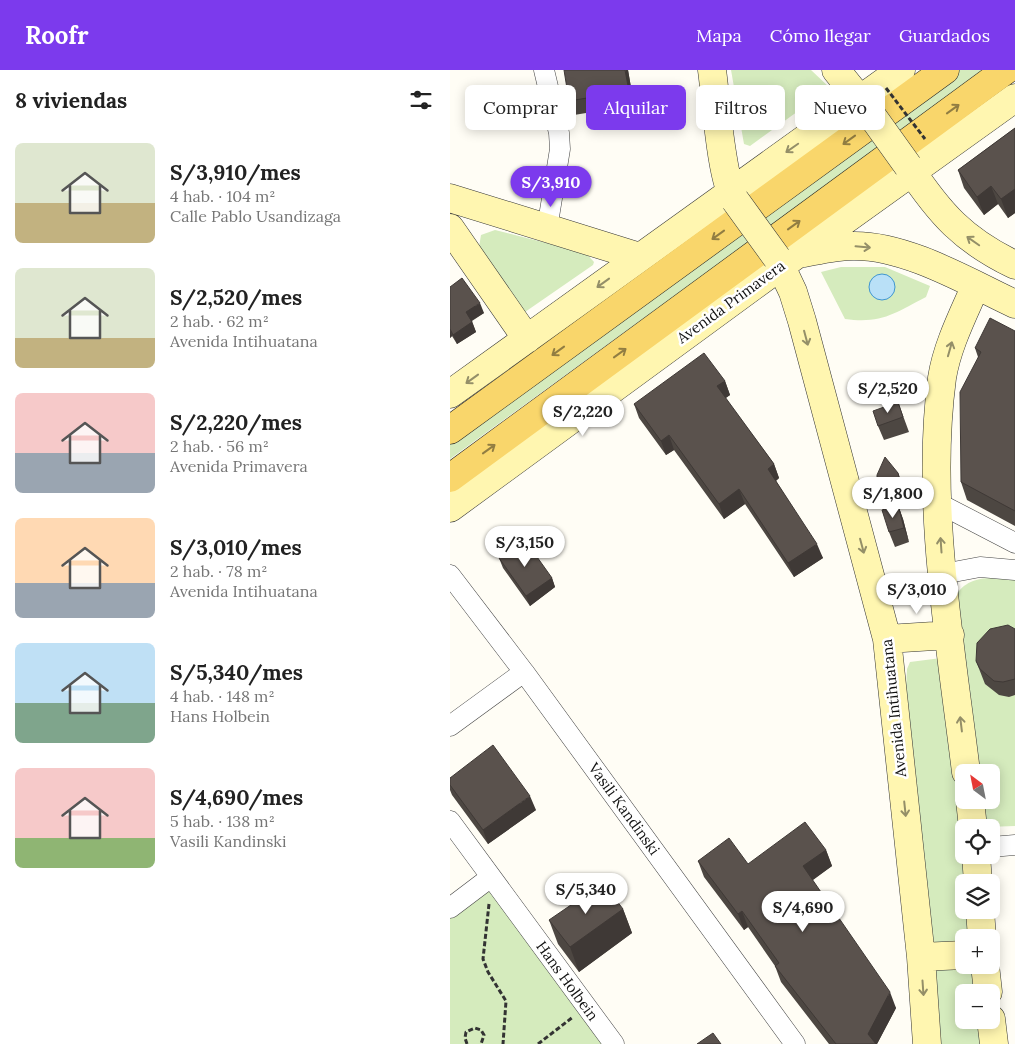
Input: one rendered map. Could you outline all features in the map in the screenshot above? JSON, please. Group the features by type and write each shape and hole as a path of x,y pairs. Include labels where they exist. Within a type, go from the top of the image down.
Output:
{"main road":[{"path":"712,70 732,196"},
{"path":"836,70 848,85"},
{"path":"450,430 945,70"},
{"name":"Avenida Primavera","path":"450,478 1006,70"},
{"name":"Avenida Primavera","path":"450,508 785,259 1015,98"},
{"path":"450,394 640,257 732,196 825,130"},
{"path":"882,130 945,217 964,235 988,252 1015,265"},
{"name":"Avenida Intihuatana","path":"732,196 785,259 887,639 921,957 927,1044"},
{"path":"450,198 640,257"},
{"path":"477,266 470,240 477,225 490,221 517,220"},
{"path":"450,228 527,339"},
{"path":"785,259 853,246 878,248 917,260 1015,304"},
{"path":"965,764 943,574 938,504 938,447 942,377 955,334 976,285"},
{"path":"887,639 950,635"},
{"path":"921,957 955,955"},
{"path":"992,1029 994,1044"}],"street":[{"path":"544,70 559,133 560,149 547,229"},
{"path":"938,504 1015,543"},
{"path":"943,574 980,567 1015,570"},
{"name":"Vasili Kandinski","path":"450,575 524,672 795,1044"},
{"path":"450,726 524,672"},
{"name":"Hans Holbein","path":"450,821 614,1044"},
{"path":"1000,846 1015,845"},
{"path":"450,908 491,877"}],"path":[{"path":"893,79 925,139"},
{"path":"489,900 483,959 488,972 506,1001 503,1044"},
{"path":"538,1044 579,1012"},
{"path":"467,1044 466,1032 475,1028 481,1030 484,1035 482,1044"}],"green space":[{"path":"731,70 811,70 827,85 795,85 795,113 785,121 785,85 734,85"},
{"path":"959,70 985,70 450,459 450,441 877,130 885,130 885,124"},
{"path":"742,130 772,130 750,146 744,144"},
{"path":"495,230 586,253 594,262 593,265 525,312 479,247 481,235"},
{"path":"841,267 885,267 930,286 926,297 888,316 869,320 845,319 821,272"},
{"path":"991,578 1015,579 1015,826 1000,827 1000,819 986,819 984,809 1000,809 1000,764 979,764 957,594 969,583"},
{"path":"949,657 961,764 955,764 955,809 964,809 964,819 955,819 955,864 967,864 970,874 955,874 955,919 975,919 975,929 955,929 955,948 934,949 905,707 907,669 910,662"},
{"path":"491,886 606,1044 450,1044 450,917"},
{"path":"935,965 955,965 955,974 977,974 978,984 955,984 955,1029 983,1029 984,1044 940,1044"}],"water":[{"path":"882,274 891,278 895,287 891,296 882,300 873,296 869,287 873,278"}],"building":[{"path":"564,70 625,70 628,85 586,85 586,98 576,100 576,85 566,85"},
{"path":"1015,128 1015,189 1001,199 991,186 977,197 958,170"},
{"path":"462,278 480,303 466,312 472,322 453,335 450,329 450,287"},
{"path":"990,318 1015,331 1015,511 961,482 960,392 981,352 975,348"},
{"path":"704,353 725,381 717,386 774,464 768,469 817,544 788,563 739,489 719,504 669,435 661,441 634,404"},
{"path":"898,402 903,417 878,426 873,411"},
{"path":"885,457 898,473 900,480 890,496 877,482 877,475"},
{"path":"898,505 904,528 889,532 882,510"},
{"path":"525,540 552,578 526,596 499,558"},
{"path":"1008,625 1015,629 1015,679 1003,682 994,681 980,669 976,661 977,643 990,629"},
{"path":"493,745 530,796 483,830 450,785 450,778"},
{"path":"805,822 826,850 803,866 890,992 868,1034 876,1044 836,1044 775,966 779,963 742,911 738,914 698,861 729,838 748,864"},
{"path":"603,883 623,909 570,947 549,920"},
{"path":"713,1033 721,1044 697,1044"}]}
